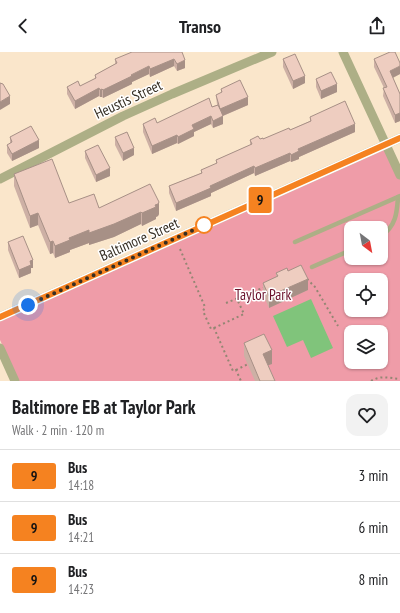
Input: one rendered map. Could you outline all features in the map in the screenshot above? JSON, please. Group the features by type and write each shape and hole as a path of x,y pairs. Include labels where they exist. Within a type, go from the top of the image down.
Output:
{"street":[{"name":"Heustis Street","path":"0,179 123,116 272,52"},
{"path":"343,52 400,175"},
{"name":"Baltimore Street","path":"0,317 400,138"},
{"path":"0,348 15,381"}],"lane":[{"path":"388,231 395,221 399,197"},
{"path":"295,242 399,197"},
{"path":"312,267 344,253"}],"path":[{"path":"180,249 205,307 204,311 211,329 214,328 233,371 236,370 241,381"},
{"path":"306,278 315,287 338,326"},
{"path":"226,303 265,287"},
{"path":"214,328 244,314 237,299"},
{"path":"236,370 248,364"},
{"path":"371,381 382,377 400,379"}],"green space":[{"name":"Taylor Park","path":"386,144 400,175 400,381 19,381 0,340 0,321"}],"shaded area":[{"path":"311,299 333,348 311,358 303,340 287,347 273,316"}],"building":[{"path":"132,52 182,52 185,60 177,64 174,59 150,69 149,66 103,90 100,90 99,88 75,101 67,87 78,81 80,86 96,78 95,75 117,63 115,59"},
{"path":"390,52 395,52 400,63 400,66 390,71 400,94 400,113 395,115 383,88 387,87 374,59"},
{"path":"295,54 305,76 293,81 283,59"},
{"path":"331,72 337,84 321,91 316,79"},
{"path":"240,80 248,97 220,109 216,95 222,92 221,89"},
{"path":"0,83 3,84 10,96 0,102"},
{"path":"209,98 212,107 218,105 223,116 213,121 211,116 192,125 194,129 178,137 177,135 152,146 143,124 155,118 157,123"},
{"path":"345,101 355,124 298,149 299,151 291,155 290,153 255,168 254,166 210,186 211,188 176,203 169,186 202,173 201,170 217,163 216,160 252,144 250,140 258,136 260,139 263,139 289,128 290,130 311,121 310,117"},
{"path":"31,126 39,140 12,154 7,145 12,142 10,137"},
{"path":"127,132 134,148 123,153 115,137"},
{"path":"98,145 110,168 96,175 85,151"},
{"path":"52,159 69,203 94,194 99,208 150,184 159,202 155,205 156,207 142,213 141,212 89,233 89,230 69,238 70,240 55,246 53,241 50,242 38,213 30,216 14,174"},
{"path":"23,236 33,260 30,261 31,265 19,270 8,242"},
{"path":"301,265 308,279 269,296 263,283 278,276 276,273 287,268 288,271"},
{"path":"264,334 272,350 263,354 275,381 260,381 244,343"}],"bus line":[{"name":"9","path":"0,317 400,138"}],"route":[{"path":"28,305 207,224 204,225"}]}
